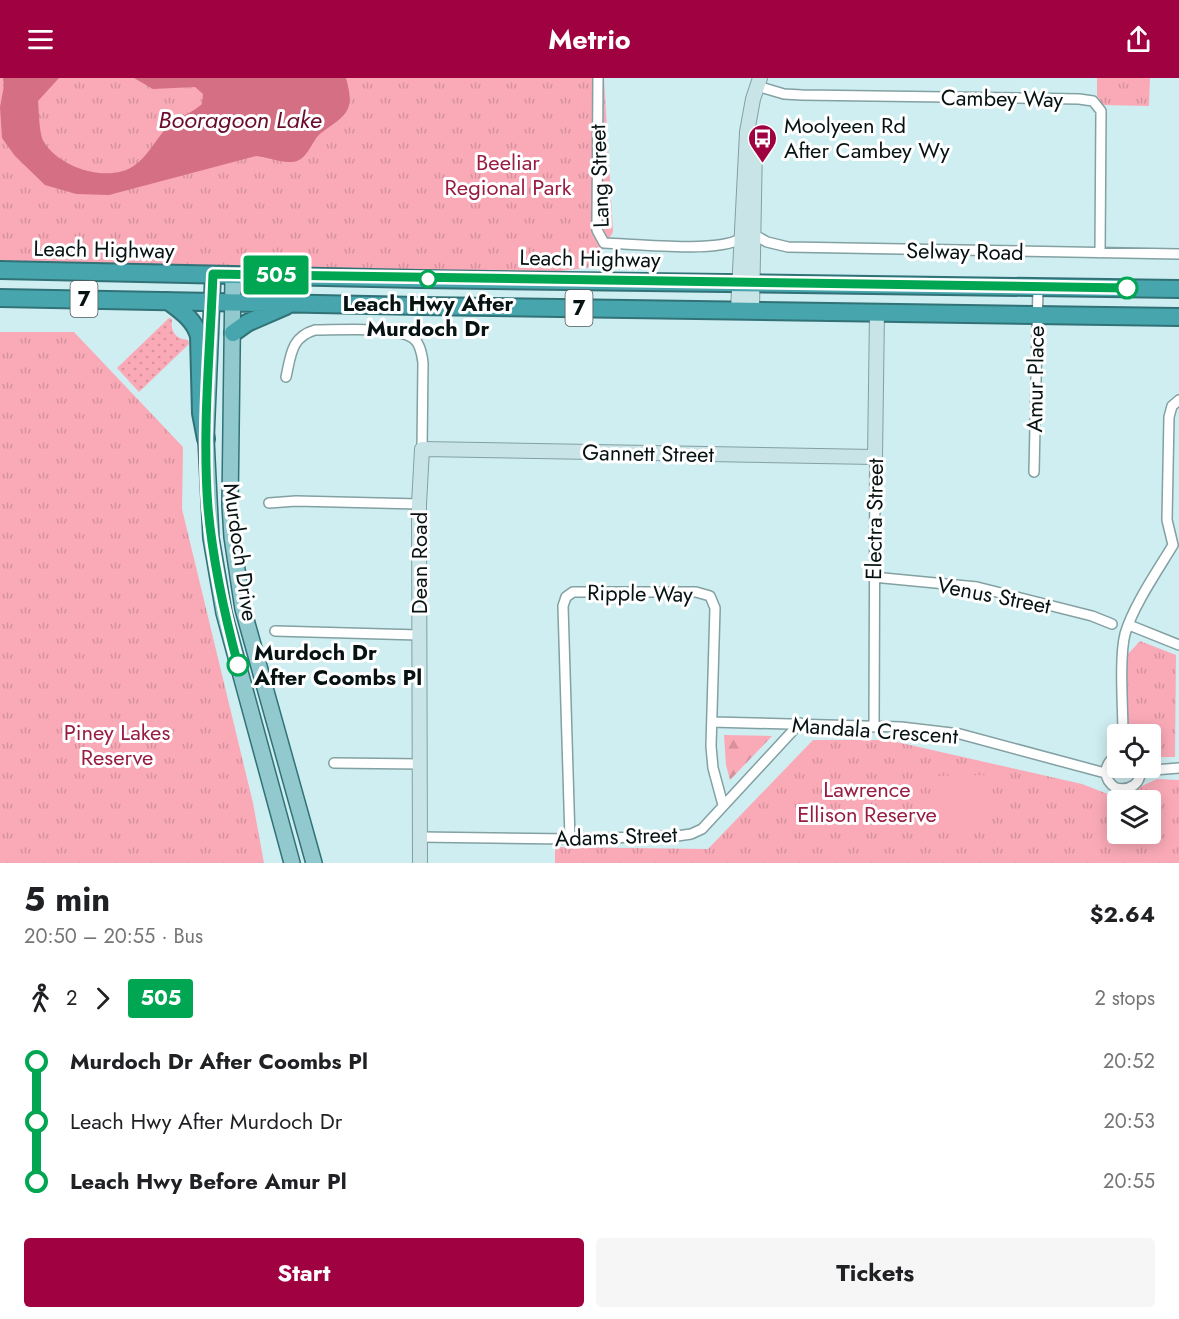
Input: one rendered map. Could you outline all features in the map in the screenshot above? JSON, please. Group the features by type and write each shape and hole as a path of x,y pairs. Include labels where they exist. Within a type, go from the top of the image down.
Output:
{"highway":[{"name":"Leach Highway","path":"0,270 419,279 1179,289"},
{"path":"419,279 420,306"},
{"name":"7","path":"0,298 1179,316"},
{"path":"168,301 187,315 196,326 199,336 201,413 206,439"},
{"path":"233,333 247,323 292,303"}],"main road":[{"name":"Murdoch Drive","path":"213,274 206,439 211,538 224,613 292,863"},
{"name":"Murdoch Drive","path":"233,274 230,505 236,572 243,609 314,863"}],"street":[{"name":"Lang Street","path":"598,78 597,230 604,243 726,245 747,236"},
{"path":"745,310 747,236 762,82"},
{"name":"Cambey Way","path":"762,82 784,94 1092,101 1101,111 1100,253"},
{"name":"Selway Road","path":"747,236 788,247 1179,254"},
{"name":"Amur Place","path":"1034,472 1038,287"},
{"name":"Electra Street","path":"874,726 873,577 877,312"},
{"name":"Dean Road","path":"286,377 297,340 303,334 315,330 394,331 413,338 421,349 423,363 419,504 420,863"},
{"path":"1123,724 1123,650 1129,625 1176,545 1167,520 1169,417 1172,406 1179,400"},
{"name":"Gannett Street","path":"422,449 875,457"},
{"path":"269,503 296,501 419,504"},
{"name":"Venus Street","path":"873,577 977,587 1092,616 1112,624"},
{"name":"Ripple Way","path":"570,839 563,606 566,597 573,592 696,592 711,596 715,608 713,768 723,805"},
{"path":"1129,625 1179,645"},
{"path":"275,631 419,635"},
{"name":"Mandala Crescent","path":"712,722 901,727 960,734 1105,773 1107,777"},
{"name":"Adams Street","path":"420,837 570,839 691,834 702,829 800,723"},
{"path":"334,763 420,764"},
{"path":"1105,773 1107,765"},
{"path":"1161,769 1179,768"},
{"name":"Mandala Crescent","path":"1108,778 1111,785 1122,790 1135,785 1138,778"}],"green space":[{"name":"Beeliar Regional Park","path":"0,78 604,78 613,232 592,267 547,273 0,262"},
{"path":"1097,78 1150,78 1149,106 1100,105 1097,96"},
{"path":"169,318 172,319 175,334 188,340 189,344 139,392 117,368"},
{"name":"Piney Lakes Reserve","path":"0,332 74,332 183,447 182,509 253,803 264,863 0,863"},
{"path":"1140,641 1176,655 1175,757 1161,757 1161,724 1127,724 1127,655"},
{"path":"724,735 772,736 730,780 726,765"},
{"name":"Lawrence Ellison Reserve","path":"813,740 888,740 1082,784 1107,794 1107,844 1161,844 1161,790 1133,790 1157,779 1179,780 1179,863 555,863 555,847 708,849"},
{"path":"990,775 990,828 934,828 934,776"}],"water":[{"name":"Booragoon Lake","path":"3,78 59,78 38,101 42,139 61,159 73,166 99,173 125,171 135,165 168,126 202,104 203,94 195,87 153,89 134,78 346,78 350,99 344,115 319,135 306,154 297,161 256,156 109,195 76,194 45,185 15,156 2,138 0,107 4,86"}],"bus line":[{"name":"505","path":"238,665 220,594 208,506 206,439 213,274 419,279 1127,288"}],"place":[{"name":"Moolyeen Rd After Cambey Wy","path":"763,164"},
{"name":"Leach Hwy After Murdoch Dr","path":"428,279"},
{"name":"Murdoch Dr After Coombs Pl","path":"238,665"}]}
